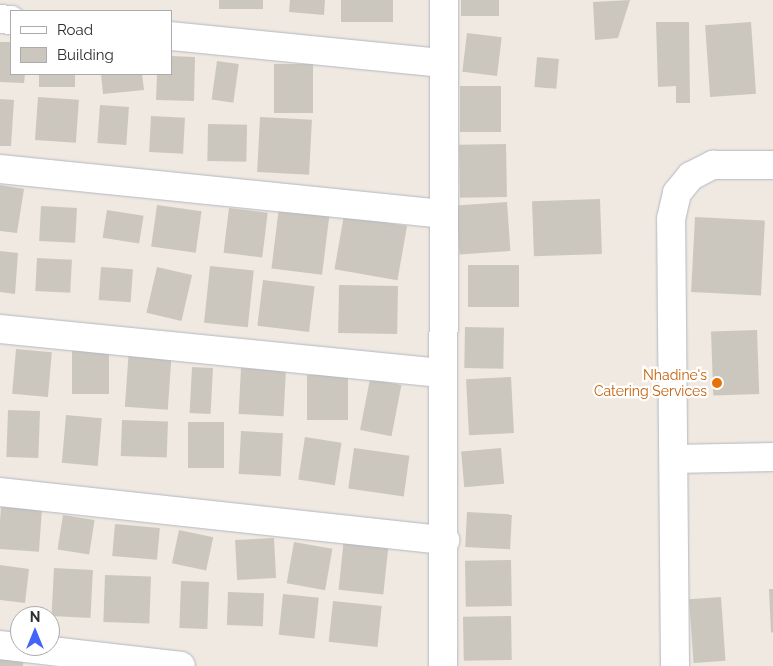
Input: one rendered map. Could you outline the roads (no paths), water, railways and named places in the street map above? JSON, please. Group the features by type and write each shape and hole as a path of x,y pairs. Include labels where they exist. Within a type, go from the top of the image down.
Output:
{"street":[{"path":"443,666 445,540 441,214 444,0"},
{"path":"172,36 442,63"},
{"path":"675,666 671,219 677,193 691,176 713,165 773,165"},
{"path":"0,169 441,214"},
{"path":"0,328 442,373"},
{"path":"674,460 773,457"},
{"path":"0,492 445,540"},
{"path":"0,645 181,666"}],"place":[{"name":"Nhadine's Catering Services","path":"717,383"}]}
